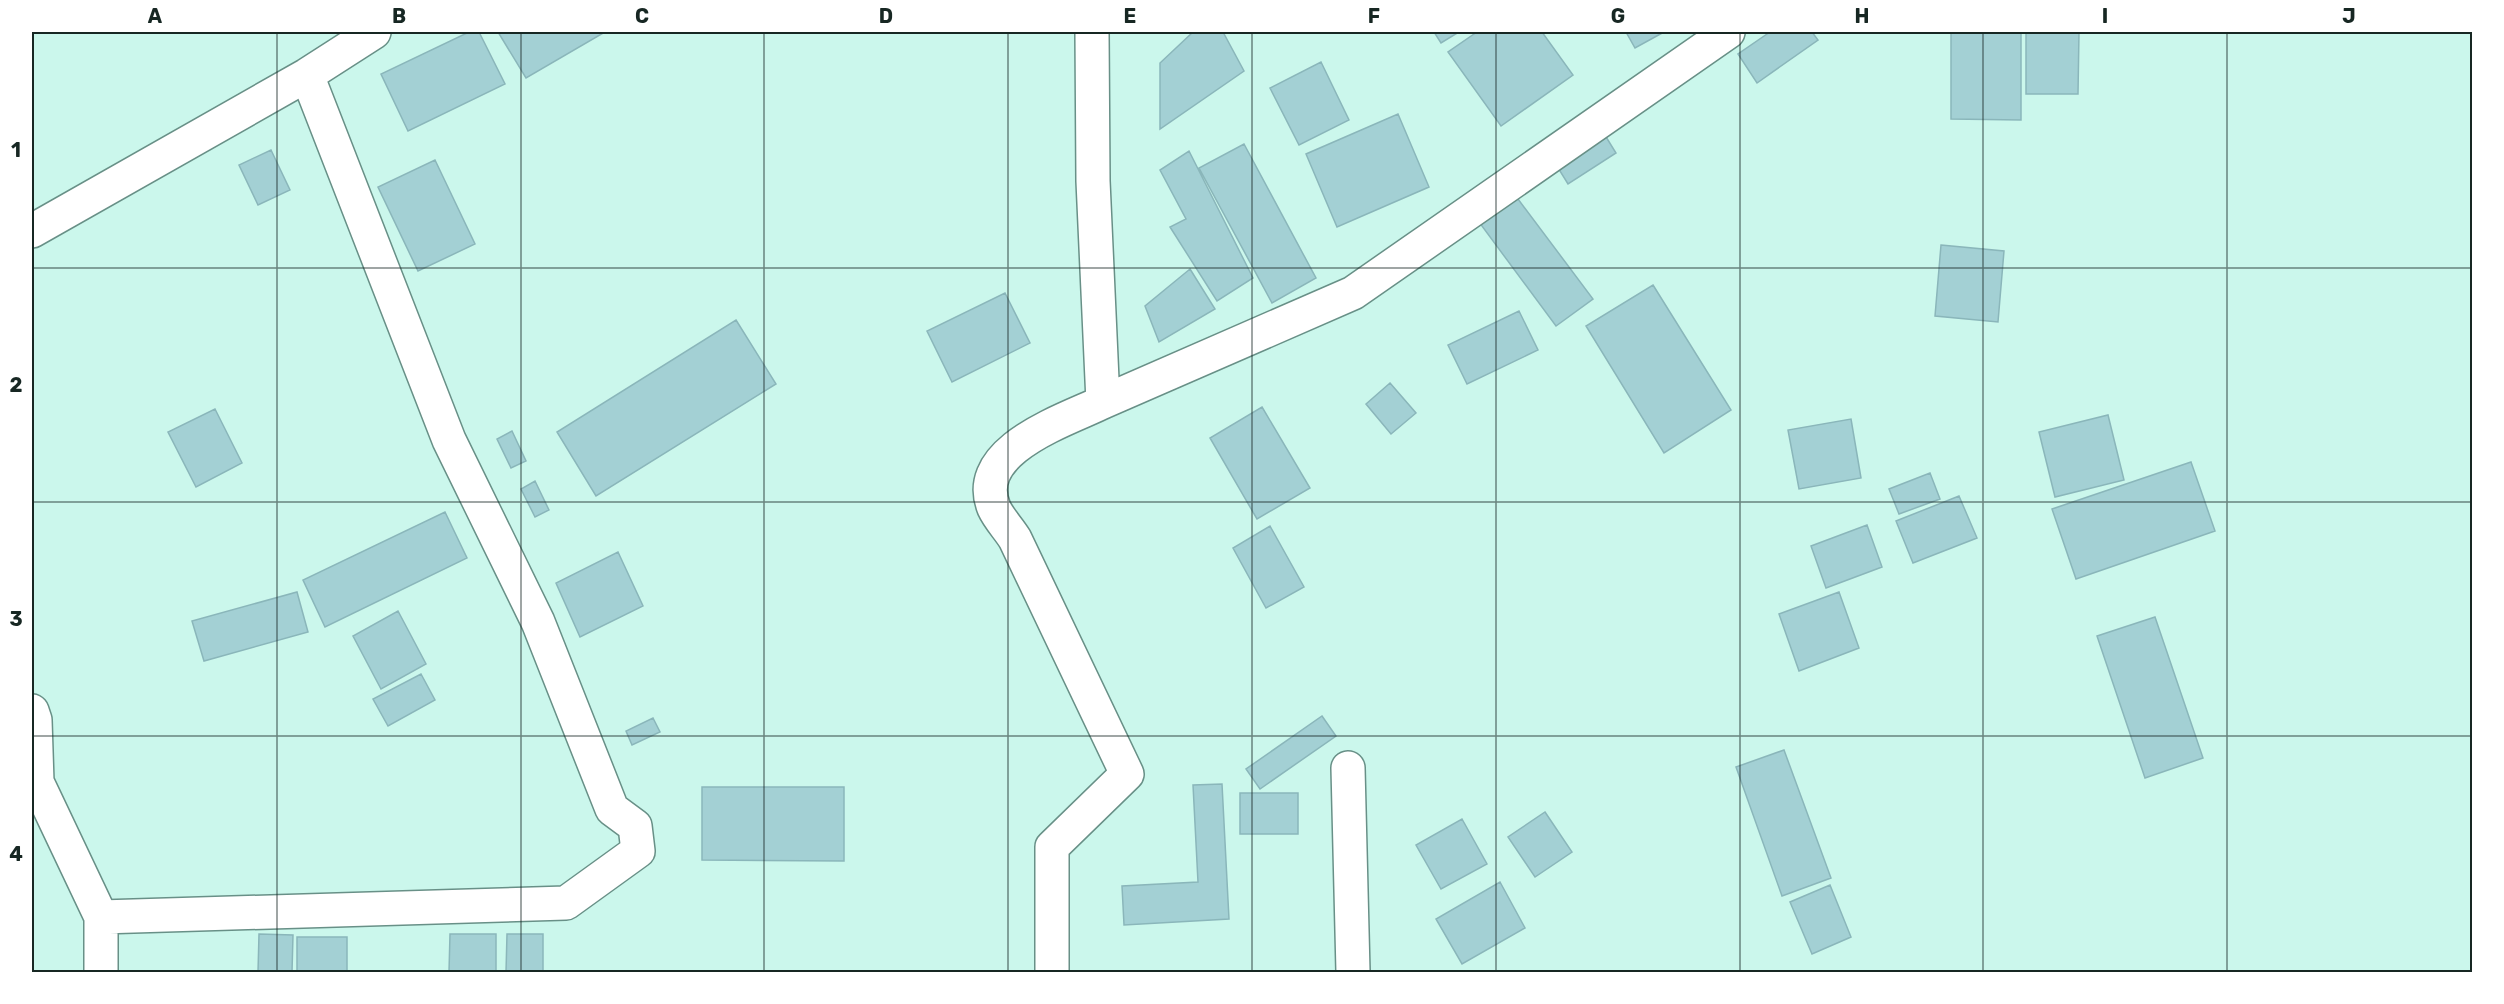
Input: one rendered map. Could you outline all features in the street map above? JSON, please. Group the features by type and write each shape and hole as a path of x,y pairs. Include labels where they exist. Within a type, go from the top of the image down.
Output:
{"street":[{"path":"32,231 307,75 374,32"},
{"path":"1092,32 1092,181 1103,402"},
{"path":"1052,972 1052,847 1127,774 1016,539 994,507 991,484 999,464 1020,441 1103,402 1353,293 1728,32"},
{"path":"101,917 566,903 638,851 635,825 612,809 538,622 449,440 307,75"},
{"path":"32,711 37,782 101,917 101,972"},
{"path":"1348,768 1353,972"}],"building":[{"path":"469,32 479,32 505,84 408,131 381,74"},
{"path":"498,32 605,32 526,78"},
{"path":"1193,32 1223,32 1244,71 1160,129 1160,63"},
{"path":"1434,32 1459,32 1441,43"},
{"path":"1477,32 1542,32 1573,75 1501,126 1448,52"},
{"path":"1626,32 1664,32 1635,48"},
{"path":"1770,32 1812,32 1818,40 1757,83 1738,54"},
{"path":"1951,32 2021,32 2021,120 1951,119"},
{"path":"2026,32 2079,32 2078,94 2026,94"},
{"path":"1321,62 1349,120 1299,145 1270,88"},
{"path":"1398,114 1429,187 1337,227 1306,154"},
{"path":"1603,132 1616,153 1568,184 1555,163"},
{"path":"1244,144 1316,278 1272,303 1199,168"},
{"path":"271,150 290,190 258,205 239,165"},
{"path":"1189,151 1253,278 1217,301 1170,227 1186,219 1160,170"},
{"path":"435,160 475,244 418,271 378,187"},
{"path":"1512,191 1593,299 1556,326 1476,218"},
{"path":"1941,245 2004,251 1998,322 1935,316"},
{"path":"1190,269 1215,309 1159,342 1145,306"},
{"path":"1653,285 1731,410 1664,453 1586,326"},
{"path":"1005,293 1030,343 952,382 927,331"},
{"path":"1519,311 1538,350 1467,384 1448,345"},
{"path":"736,320 776,384 596,496 557,432"},
{"path":"1390,383 1416,413 1391,434 1366,404"},
{"path":"1262,407 1310,488 1257,519 1210,438"},
{"path":"215,409 242,463 196,487 168,432"},
{"path":"2108,415 2124,480 2055,497 2039,432"},
{"path":"1851,419 1861,478 1799,489 1788,430"},
{"path":"512,431 526,461 511,468 497,439"},
{"path":"2191,462 2215,531 2076,579 2052,509"},
{"path":"1930,473 1940,499 1899,514 1889,489"},
{"path":"535,481 549,510 535,517 521,489"},
{"path":"1959,496 1977,538 1913,563 1896,521"},
{"path":"445,512 467,558 325,627 303,580"},
{"path":"1867,525 1882,567 1826,588 1811,546"},
{"path":"1270,526 1304,587 1266,608 1233,548"},
{"path":"618,552 643,606 580,637 556,583"},
{"path":"297,592 308,632 204,661 192,621"},
{"path":"1839,592 1859,648 1799,671 1779,614"},
{"path":"398,611 426,664 381,689 353,636"},
{"path":"2155,617 2203,758 2145,778 2097,636"},
{"path":"421,674 435,700 388,726 373,699"},
{"path":"1322,716 1336,736 1260,789 1246,769"},
{"path":"653,718 660,732 632,745 626,731"},
{"path":"1784,750 1831,878 1782,896 1736,767"},
{"path":"1222,784 1229,919 1124,925 1122,886 1198,882 1193,785"},
{"path":"702,787 844,787 844,861 702,860"},
{"path":"1240,793 1298,793 1298,834 1240,834"},
{"path":"1545,812 1572,852 1535,877 1508,837"},
{"path":"1462,819 1487,864 1441,889 1416,845"},
{"path":"1500,882 1525,928 1462,964 1436,919"},
{"path":"1830,885 1851,937 1812,954 1790,902"},
{"path":"259,934 293,935 292,972 258,972"},
{"path":"450,934 496,934 496,972 449,972"},
{"path":"507,934 543,934 543,972 506,972"},
{"path":"297,937 347,937 347,972 297,972"}]}
